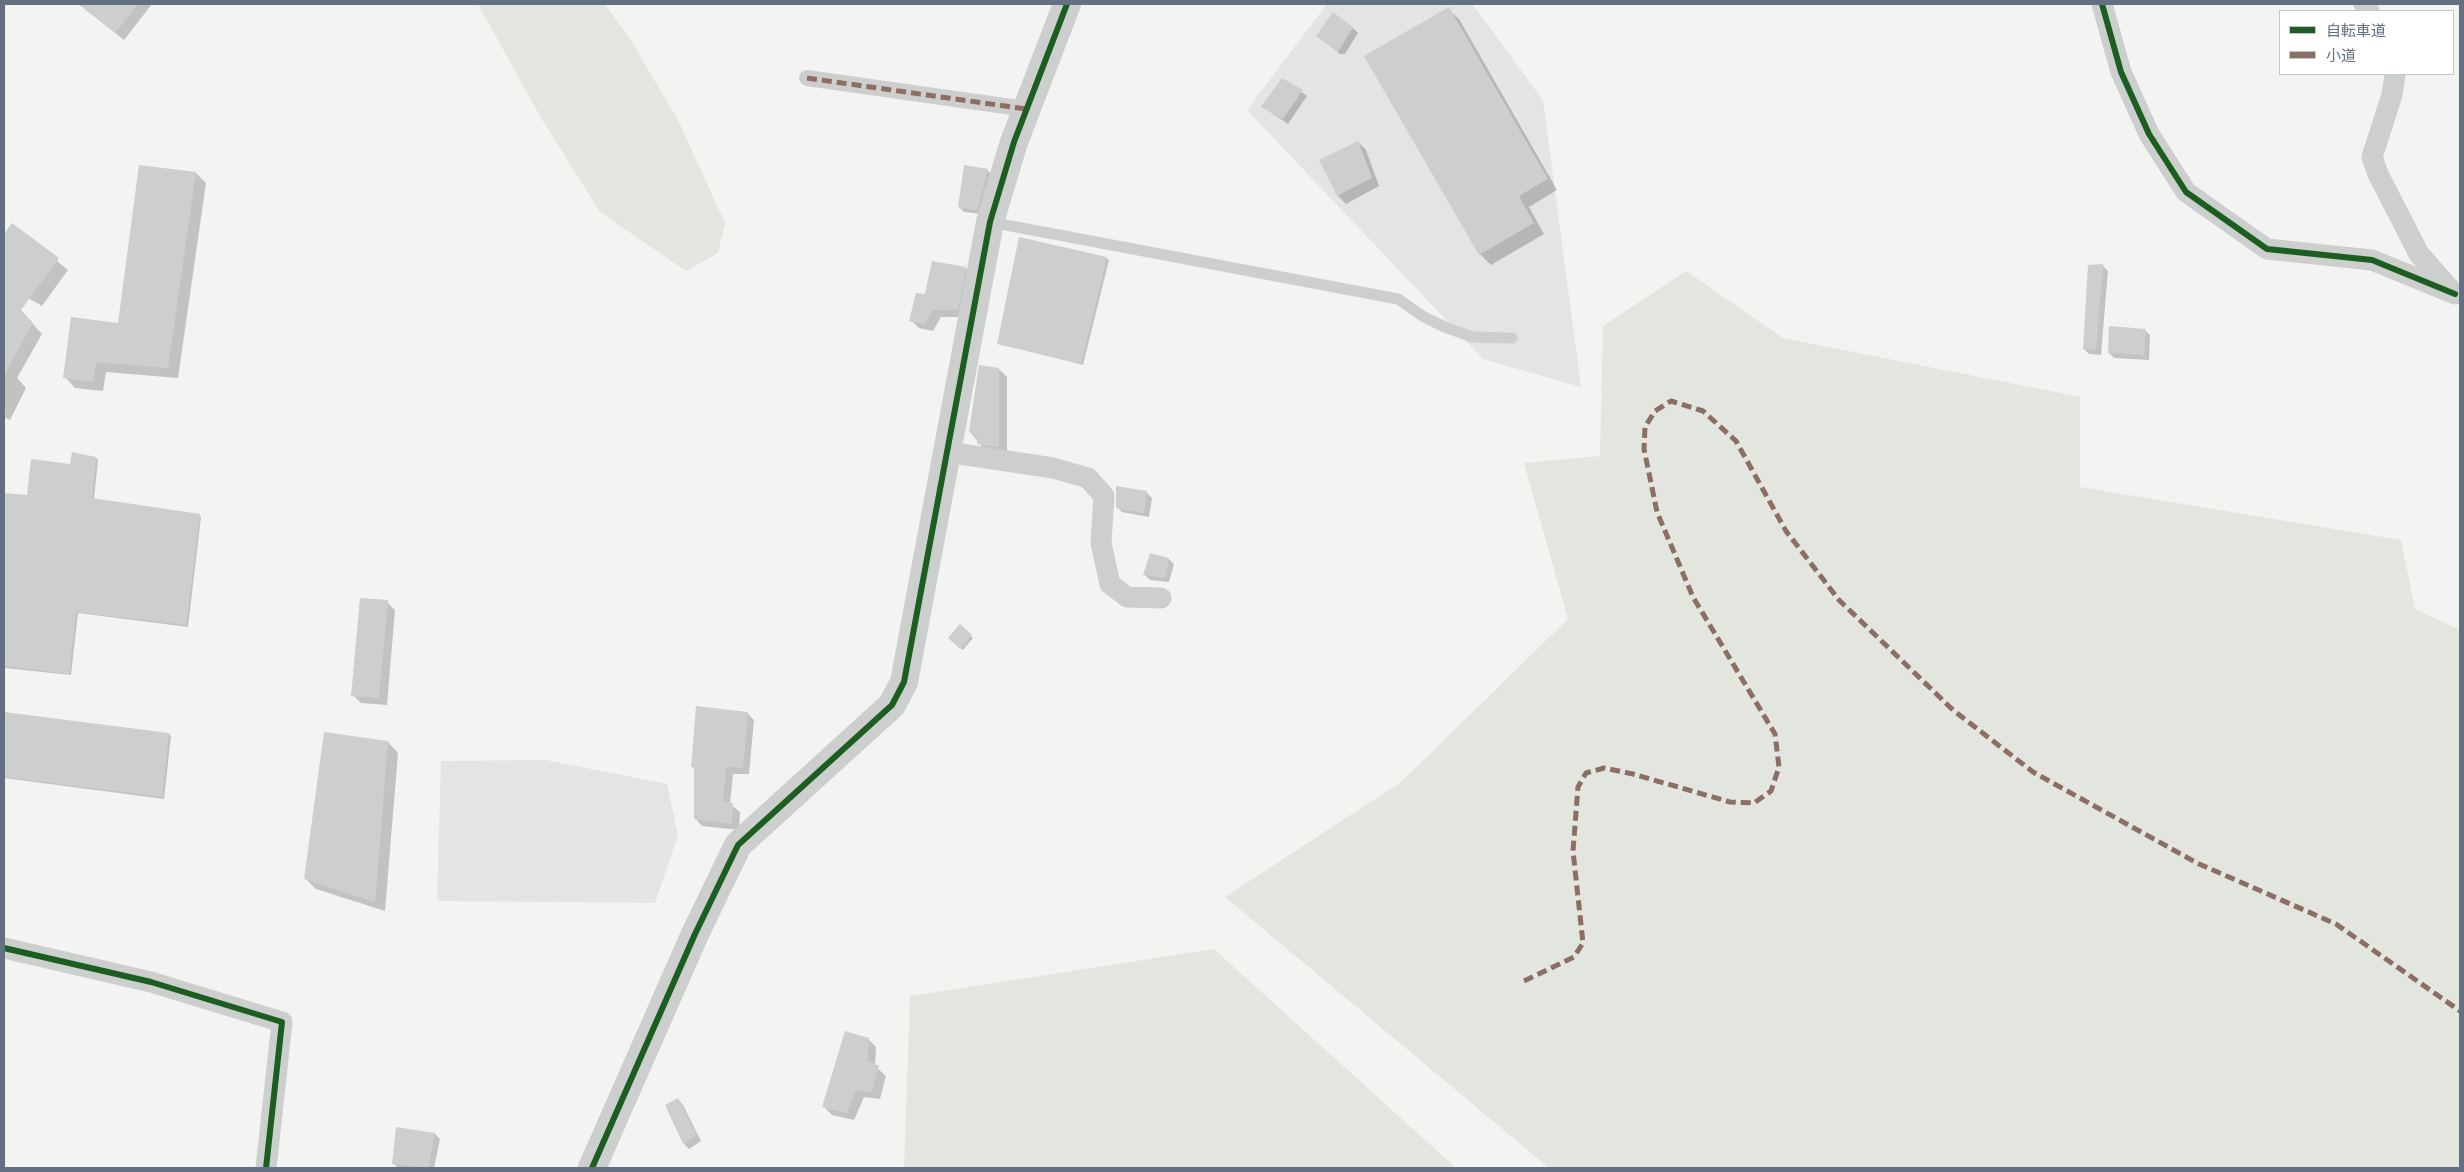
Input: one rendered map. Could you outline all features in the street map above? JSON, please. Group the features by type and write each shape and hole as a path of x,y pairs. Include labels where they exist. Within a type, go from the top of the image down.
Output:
{"street":[{"path":"592,1168 694,934 738,845 892,705 904,682 990,222 1014,142 1067,4"},
{"path":"2102,4 2121,72 2149,134 2186,192 2267,249 2372,260 2458,301"},
{"path":"2395,75 2392,94 2372,157 2378,174 2419,254 2458,301"},
{"path":"807,78 1026,109"},
{"path":"947,452 1053,468 1088,478 1104,496 1101,543 1110,584 1127,597 1161,598"},
{"path":"4,948 151,982 282,1022 266,1168"}],"lane":[{"path":"990,222 1398,298 1424,317 1447,328 1473,337 1512,338"}],"shaded area":[{"path":"478,4 605,4 632,42 679,122 725,223 718,253 686,271 600,212 541,118"},
{"path":"1327,4 1472,4 1543,100 1581,387 1483,359 1247,110"},
{"path":"1686,271 1783,338 2080,397 2080,487 2401,540 2415,609 2460,630 2460,1168 1549,1168 1225,897 1401,782 1568,619 1524,463 1600,456 1603,326"},
{"path":"546,760 667,784 678,835 655,903 437,901 441,761"},
{"path":"1214,949 1456,1168 904,1168 910,996"}],"building":[{"path":"78,4 138,4 115,33"},
{"path":"1449,7 1548,179 1519,196 1534,223 1479,255 1364,56"},
{"path":"1333,12 1353,27 1338,52 1316,36"},
{"path":"1282,78 1303,90 1283,119 1261,107"},
{"path":"1358,141 1372,178 1337,196 1319,160"},
{"path":"139,165 196,172 168,368 96,362 93,382 63,378 71,317 118,323"},
{"path":"964,165 988,169 977,210 958,207"},
{"path":"12,223 59,258 21,310 33,323 4,375 4,234"},
{"path":"1019,237 1107,257 1081,364 997,344"},
{"path":"932,261 966,267 958,310 933,310 925,324 909,321 916,293 925,294"},
{"path":"2103,264 2096,350 2083,349 2088,265"},
{"path":"2109,326 2146,329 2144,355 2108,353"},
{"path":"979,365 999,368 999,447 977,444 977,436 969,432"},
{"path":"72,452 96,457 92,498 200,514 186,625 76,612 69,674 4,666 4,493 27,495 31,459 70,464"},
{"path":"1116,486 1147,491 1144,513 1116,508"},
{"path":"1150,553 1169,558 1165,578 1143,575"},
{"path":"360,598 388,600 379,698 351,696"},
{"path":"960,624 972,635 960,649 948,638"},
{"path":"696,706 748,712 743,768 726,767 723,802 733,803 732,824 694,819 694,767 691,767"},
{"path":"4,712 169,733 162,797 4,777"},
{"path":"324,732 388,741 375,902 304,879"},
{"path":"845,1031 869,1038 867,1060 879,1066 872,1092 856,1090 847,1113 822,1107"},
{"path":"678,1098 697,1135 683,1144 665,1105"},
{"path":"396,1127 435,1133 428,1168 392,1164"}],"marked path":[{"path":"807,78 1026,109"},
{"path":"1524,981 1574,957 1583,943 1573,851 1578,787 1586,773 1604,768 1633,774 1730,802 1754,803 1771,791 1779,767 1775,734 1693,597 1657,512 1644,449 1645,427 1655,411 1671,401 1703,411 1736,441 1786,531 1839,600 1953,710 2033,772 2197,863 2336,924 2460,1011"}],"cycle path":[{"path":"592,1168 695,934 738,845 892,705 904,682 990,222 1014,142 1067,4"},
{"path":"2102,4 2121,72 2149,134 2186,192 2267,249 2372,260 2455,294"},
{"path":"4,948 151,982 282,1022 266,1168"}]}
